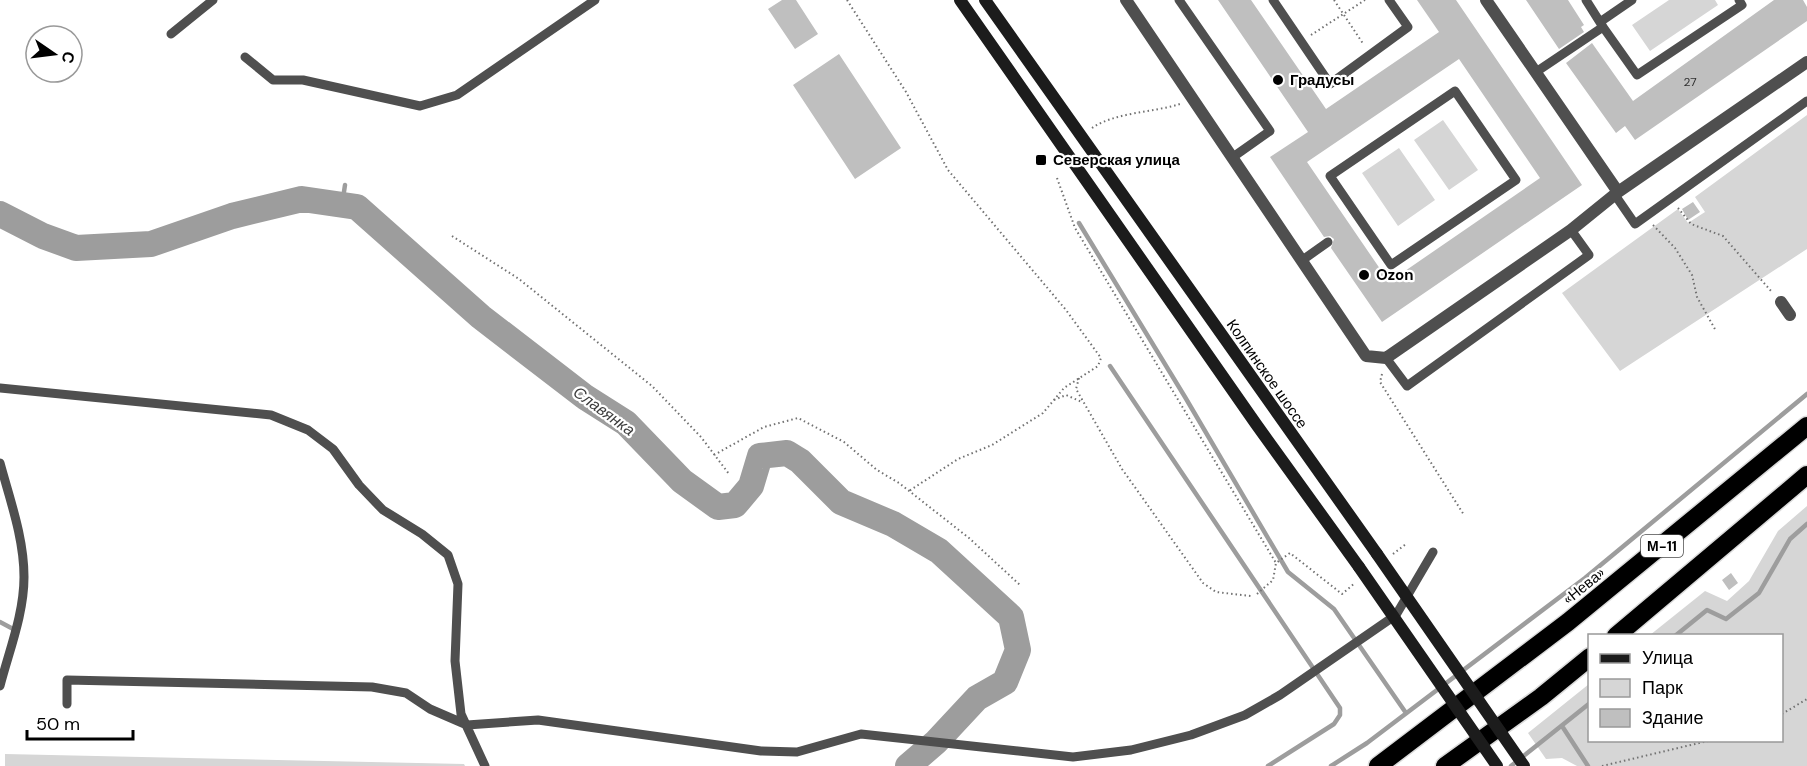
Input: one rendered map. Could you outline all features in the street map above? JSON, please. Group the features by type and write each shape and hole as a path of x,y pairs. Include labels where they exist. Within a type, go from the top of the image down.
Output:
{"highway":[{"name":"«Нева»","path":"1378,766 1568,622 1807,426"},
{"name":"М-11","path":"1618,634 1807,475"},
{"path":"1445,766 1541,697 1588,659"}],"main road":[{"path":"960,0 1497,766"},
{"name":"Колпинское шоссе","path":"985,0 1524,766"}],"street":[{"path":"1126,0 1304,259 1366,356 1386,358 1807,62"},
{"path":"1486,0 1617,194"},
{"path":"1781,302 1790,315"}],"lane":[{"path":"171,34 213,0"},
{"path":"245,57 273,80 303,80 420,106 457,95 595,0"},
{"path":"1179,0 1270,131 1233,157"},
{"path":"1273,0 1330,84 1408,27 1389,0"},
{"path":"1586,0 1636,75 1742,5 1739,0"},
{"path":"1536,72 1632,0"},
{"path":"1455,91 1516,180 1391,265 1360,220 1330,176 1455,91"},
{"path":"1617,194 1635,224 1807,101"},
{"path":"1351,226 1360,220"},
{"path":"1386,358 1407,386 1589,255 1571,230"},
{"path":"1304,259 1328,243"},
{"path":"0,388 271,415 308,429 333,449 359,485 383,510 422,534 448,555 458,584 455,661 461,714 485,766"},
{"path":"0,463 20,540 24,578 21,609 0,686"},
{"path":"68,704 67,680 372,687 406,693 430,710 467,724 538,720 761,751 797,752 861,734 951,746 1073,757 1131,750 1191,735 1245,715 1280,695 1396,615 1433,552"}],"path":[{"path":"847,0 906,92 948,170 1098,350 1101,358 1100,363 1064,388 1043,413 992,445 958,459 909,491"},
{"path":"1334,0 1371,54"},
{"path":"1301,42 1365,0"},
{"path":"1092,128 1104,120 1155,112 1194,99"},
{"path":"1057,178 1075,228 1276,563 1273,580 1257,594"},
{"path":"1671,199 1691,224 1723,236 1771,291"},
{"path":"1645,217 1675,248 1692,275 1697,297 1716,332"},
{"path":"452,236 519,279 538,297 628,365 652,386 701,437 729,474"},
{"path":"1386,358 1380,382 1464,515"},
{"path":"1079,378 1076,389 1082,402 1122,469 1203,583 1215,592 1251,596"},
{"path":"1052,401 1066,395 1082,402"},
{"path":"714,455 764,427 798,418 844,442 877,470 899,483 969,538 1020,585"},
{"path":"1276,563 1285,557"},
{"path":"1783,713 1807,699"},
{"path":"1602,766 1708,742"}],"green space":[{"path":"1669,0 1715,0 1718,5 1650,51 1632,25"},
{"path":"1807,115 1807,249 1620,371 1562,293 1678,209 1688,223 1705,212 1695,197"},
{"path":"1443,120 1478,170 1449,190 1414,140"},
{"path":"1399,148 1435,200 1398,226 1362,173"},
{"path":"1807,506 1807,766 1577,766 1562,758 1546,759 1528,733 1588,685 1588,742 1783,742 1783,634 1651,634 1705,591 1727,601 1749,581 1778,531"},
{"path":"5,754 464,764 465,766 5,766"}],"building":[{"path":"782,0 796,0 818,34 795,49 768,9"},
{"path":"1218,0 1251,0 1326,109 1439,32 1417,0 1456,0 1582,185 1382,322 1331,248 1334,239 1330,236 1324,237 1270,157 1308,132","holes":["1459,59 1540,178 1389,282 1307,162"]},
{"path":"1526,0 1568,0 1584,25 1581,27 1584,32 1559,49"},
{"path":"1774,0 1803,0 1807,7 1807,21 1635,140 1625,126 1616,133 1566,63 1592,43 1633,101"},
{"path":"839,54 901,148 855,179 793,85"},
{"path":"1693,202 1700,212 1688,220 1682,209"},
{"path":"1731,573 1738,583 1729,590 1722,580"}],"waterway":[{"path":"342,205 345,185"},
{"name":"Славянка","path":"0,214 43,236 76,248 151,244 232,216 302,199 357,207 481,317 585,397 626,423 682,481 718,507 735,505 751,486 760,456 787,453 800,461 841,502 893,524 939,551 1011,617 1018,650 1005,682 977,698 936,742 908,766"},
{"path":"1079,223 1288,572 1334,609 1406,713"},
{"path":"1110,366 1340,708 1340,715 1334,724 1268,766"},
{"path":"1331,766 1367,743 1585,578 1807,394"},
{"path":"1677,634 1707,610 1726,619 1759,593 1790,539 1807,524"},
{"path":"0,622 15,630"},
{"path":"1511,766 1588,705"},
{"path":"1562,726 1588,766"}],"place":[{"name":"Градусы","path":"1278,80"},
{"name":"Северская улица","path":"1041,160"},
{"name":"Ozon","path":"1364,275"}]}
